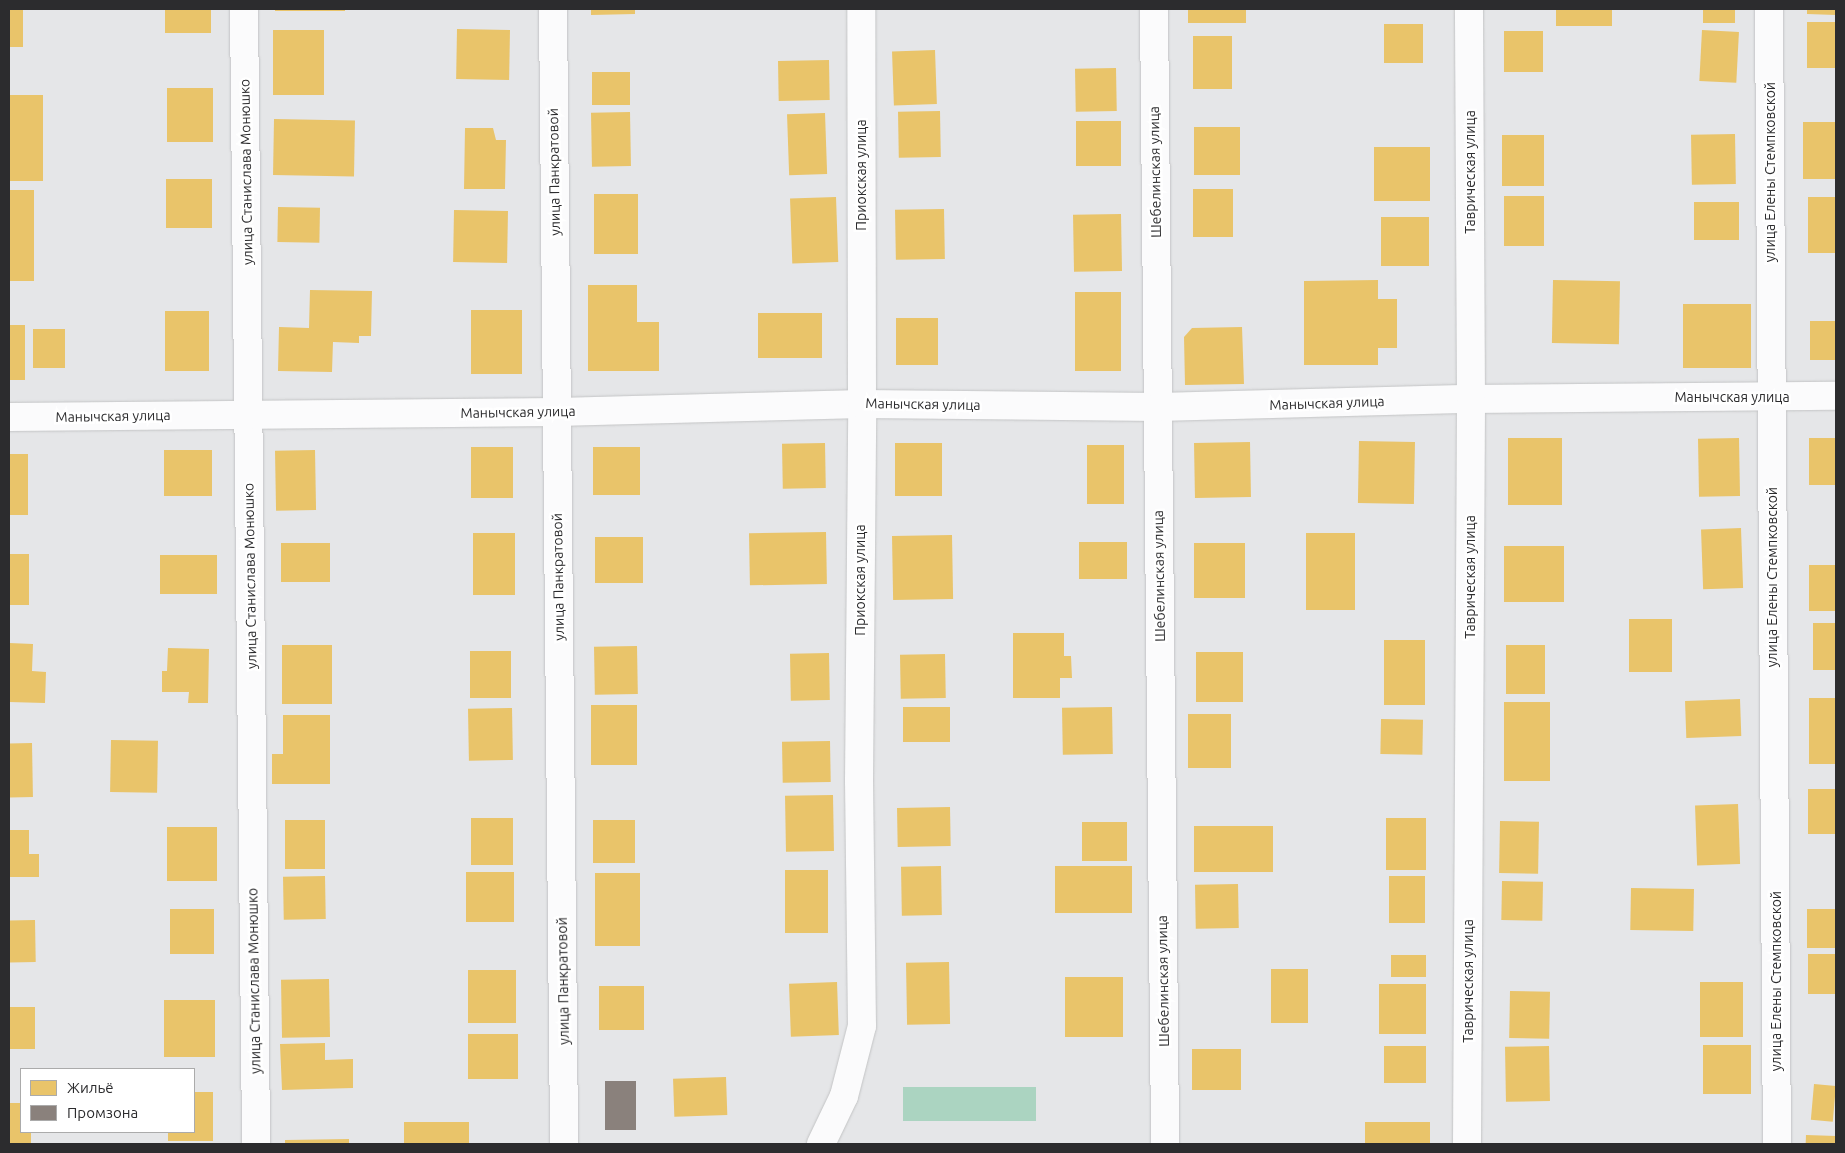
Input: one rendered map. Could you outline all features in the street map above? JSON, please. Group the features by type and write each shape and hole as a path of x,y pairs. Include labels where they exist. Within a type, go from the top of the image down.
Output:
{"street":[{"name":"улица Станислава Монюшко","path":"244,9 256,1144"},
{"name":"улица Панкратовой","path":"552,9 564,1144"},
{"name":"Приокская улица","path":"821,1144 844,1096 862,1026 859,782 862,404 861,9"},
{"name":"Шебелинская улица","path":"1154,9 1165,1144"},
{"name":"Таврическая улица","path":"1467,1144 1471,399 1469,9"},
{"name":"улица Елены Стемпковской","path":"1769,9 1777,1144"},
{"name":"Манычская улица","path":"9,417 557,412 862,404 1158,407 1471,399 1836,396"}],"green space":[{"path":"903,1087 1036,1087 1036,1121 903,1121"}],"building: Жильё":[{"path":"9,9 23,9 23,47 9,47"},
{"path":"165,9 211,9 211,33 165,33"},
{"path":"275,9 345,9 345,11 275,11"},
{"path":"591,9 635,9 635,14 591,15"},
{"path":"1188,9 1246,9 1246,23 1188,23"},
{"path":"1556,9 1612,9 1612,26 1556,26"},
{"path":"1703,9 1735,9 1735,23 1703,23"},
{"path":"1807,9 1836,9 1836,15 1807,14"},
{"path":"1807,22 1836,22 1836,68 1807,68"},
{"path":"1384,24 1423,24 1423,63 1384,63"},
{"path":"457,29 510,30 509,80 456,79"},
{"path":"273,30 324,30 324,95 273,95"},
{"path":"1702,30 1739,32 1736,83 1699,81"},
{"path":"1504,31 1543,31 1543,72 1504,72"},
{"path":"1193,36 1232,36 1232,89 1193,89"},
{"path":"935,50 937,104 894,105 892,52"},
{"path":"829,60 830,100 779,101 778,61"},
{"path":"1116,68 1117,111 1076,112 1075,69"},
{"path":"592,72 630,72 630,105 592,105"},
{"path":"167,88 213,88 213,142 167,142"},
{"path":"9,95 43,95 43,181 9,181"},
{"path":"940,111 941,157 899,158 898,112"},
{"path":"630,112 631,166 592,167 591,113"},
{"path":"825,113 827,174 789,175 787,114"},
{"path":"274,119 355,120 354,176 273,175"},
{"path":"1076,121 1121,121 1121,166 1076,166"},
{"path":"1803,122 1836,122 1836,179 1803,179"},
{"path":"1194,127 1240,127 1240,175 1194,175"},
{"path":"465,128 493,128 496,140 506,140 505,189 464,189"},
{"path":"1735,134 1736,184 1692,185 1691,135"},
{"path":"1502,135 1544,135 1544,186 1502,186"},
{"path":"1374,147 1430,147 1430,201 1374,201"},
{"path":"166,179 212,179 212,228 166,228"},
{"path":"1193,189 1233,189 1233,237 1193,237"},
{"path":"9,190 34,190 34,281 9,281"},
{"path":"594,194 638,194 638,254 594,254"},
{"path":"1504,196 1544,196 1544,246 1504,246"},
{"path":"836,197 838,262 792,264 790,199"},
{"path":"1808,197 1836,197 1836,253 1808,253"},
{"path":"1694,202 1739,202 1739,240 1694,240"},
{"path":"278,207 320,208 319,243 277,242"},
{"path":"944,209 945,259 896,260 895,210"},
{"path":"454,210 508,211 507,263 453,262"},
{"path":"1121,214 1122,271 1074,272 1073,215"},
{"path":"1381,217 1429,217 1429,266 1381,266"},
{"path":"1378,280 1378,299 1397,299 1397,348 1378,348 1378,365 1304,365 1304,281"},
{"path":"1553,280 1620,281 1619,344 1552,343"},
{"path":"588,285 637,285 637,322 659,322 659,371 588,371"},
{"path":"310,290 372,291 371,336 359,336 359,343 333,342 332,372 278,371 279,327 309,328"},
{"path":"1075,292 1121,292 1121,371 1075,371"},
{"path":"1683,304 1751,304 1751,368 1683,368"},
{"path":"471,310 522,310 522,374 471,374"},
{"path":"165,311 209,311 209,371 165,371"},
{"path":"758,313 822,313 822,358 758,358"},
{"path":"896,318 938,318 938,365 896,365"},
{"path":"1810,321 1836,321 1836,360 1810,360"},
{"path":"9,325 25,325 25,380 9,380"},
{"path":"1242,327 1244,384 1185,385 1184,337 1192,328"},
{"path":"33,329 65,329 65,368 33,368"},
{"path":"1508,438 1562,438 1562,505 1508,505"},
{"path":"1739,438 1740,496 1699,497 1698,439"},
{"path":"1809,438 1836,438 1836,485 1809,485"},
{"path":"1359,441 1415,442 1414,504 1358,503"},
{"path":"1250,442 1251,497 1195,498 1194,443"},
{"path":"825,443 826,488 783,489 782,444"},
{"path":"895,443 942,443 942,496 895,496"},
{"path":"1087,445 1124,445 1124,504 1087,504"},
{"path":"471,447 513,447 513,498 471,498"},
{"path":"593,447 640,447 640,495 593,495"},
{"path":"164,450 212,450 212,496 164,496"},
{"path":"315,450 316,510 276,511 275,451"},
{"path":"9,454 28,454 28,515 9,515"},
{"path":"1741,528 1743,588 1703,589 1701,529"},
{"path":"826,532 827,584 750,585 749,533"},
{"path":"473,533 515,533 515,595 473,595"},
{"path":"1306,533 1355,533 1355,610 1306,610"},
{"path":"952,535 953,599 893,600 892,536"},
{"path":"595,537 643,537 643,583 595,583"},
{"path":"1079,542 1127,542 1127,579 1079,579"},
{"path":"281,543 330,543 330,582 281,582"},
{"path":"1194,543 1245,543 1245,598 1194,598"},
{"path":"1504,546 1564,546 1564,602 1504,602"},
{"path":"9,554 29,554 29,605 9,605"},
{"path":"160,555 217,555 217,594 160,594"},
{"path":"1809,565 1836,565 1836,611 1809,611"},
{"path":"1629,619 1672,619 1672,672 1629,672"},
{"path":"1813,623 1836,623 1836,670 1813,670"},
{"path":"1013,633 1064,633 1064,656 1071,656 1072,678 1060,678 1060,698 1013,698"},
{"path":"1384,640 1425,640 1425,705 1384,705"},
{"path":"9,643 33,644 32,671 46,672 45,703 9,702"},
{"path":"282,645 332,645 332,704 282,704"},
{"path":"1506,645 1545,645 1545,694 1506,694"},
{"path":"637,646 638,694 595,695 594,647"},
{"path":"168,648 209,649 208,703 188,703 189,692 162,692 162,671 167,671"},
{"path":"470,651 511,651 511,698 470,698"},
{"path":"1196,652 1243,652 1243,702 1196,702"},
{"path":"829,653 830,700 791,701 790,654"},
{"path":"945,654 946,698 901,699 900,655"},
{"path":"1809,698 1836,698 1836,764 1809,764"},
{"path":"1740,699 1741,736 1686,738 1685,701"},
{"path":"1504,702 1550,702 1550,781 1504,781"},
{"path":"591,705 637,705 637,765 591,765"},
{"path":"903,707 950,707 950,742 903,742"},
{"path":"1112,707 1113,754 1063,755 1062,708"},
{"path":"512,708 513,760 469,761 468,709"},
{"path":"1188,714 1231,714 1231,768 1188,768"},
{"path":"283,715 330,715 330,784 272,784 272,754 283,754"},
{"path":"1381,719 1423,720 1422,755 1380,754"},
{"path":"111,740 158,741 157,793 110,792"},
{"path":"830,741 831,782 783,783 782,742"},
{"path":"9,743 32,743 33,797 10,797"},
{"path":"1808,789 1836,789 1836,834 1808,834"},
{"path":"833,795 834,851 786,852 785,796"},
{"path":"1738,804 1740,864 1697,865 1695,806"},
{"path":"950,807 951,846 898,847 897,808"},
{"path":"471,818 513,818 513,865 471,865"},
{"path":"1386,818 1426,818 1426,870 1386,870"},
{"path":"285,820 325,820 325,869 285,869"},
{"path":"593,820 635,820 635,863 593,863"},
{"path":"1500,821 1539,822 1538,874 1499,873"},
{"path":"1082,822 1127,822 1127,861 1082,861"},
{"path":"1194,826 1273,826 1273,872 1194,872"},
{"path":"167,827 217,827 217,881 167,881"},
{"path":"9,830 29,830 29,854 39,854 39,877 9,877"},
{"path":"941,866 942,915 902,916 901,867"},
{"path":"1055,866 1132,866 1132,913 1055,913"},
{"path":"785,870 828,870 828,933 785,933"},
{"path":"466,872 514,872 514,922 466,922"},
{"path":"595,873 640,873 640,946 595,946"},
{"path":"325,876 326,919 284,920 283,877"},
{"path":"1389,876 1425,876 1425,923 1389,923"},
{"path":"1502,881 1543,882 1542,921 1501,920"},
{"path":"1238,884 1239,928 1196,929 1195,885"},
{"path":"1631,888 1694,889 1693,931 1630,930"},
{"path":"170,909 214,909 214,954 170,954"},
{"path":"1807,909 1836,909 1836,948 1807,948"},
{"path":"9,920 35,920 36,962 10,962"},
{"path":"1808,954 1836,954 1836,994 1808,994"},
{"path":"1391,955 1426,955 1426,977 1391,977"},
{"path":"949,962 950,1024 907,1025 906,963"},
{"path":"1271,969 1308,969 1308,1023 1271,1023"},
{"path":"468,970 516,970 516,1023 468,1023"},
{"path":"1065,977 1123,977 1123,1037 1065,1037"},
{"path":"329,979 330,1037 282,1038 281,980"},
{"path":"837,982 839,1035 791,1037 789,984"},
{"path":"1700,982 1743,982 1743,1037 1700,1037"},
{"path":"1379,984 1426,984 1426,1034 1379,1034"},
{"path":"599,986 644,986 644,1030 599,1030"},
{"path":"1510,991 1550,992 1549,1039 1509,1038"},
{"path":"164,1000 215,1000 215,1057 164,1057"},
{"path":"9,1007 35,1007 35,1049 9,1049"},
{"path":"468,1034 518,1034 518,1079 468,1079"},
{"path":"325,1043 325,1060 353,1059 353,1088 282,1090 280,1044"},
{"path":"1703,1045 1751,1045 1751,1094 1703,1094"},
{"path":"1384,1046 1426,1046 1426,1083 1384,1083"},
{"path":"1549,1046 1550,1101 1506,1102 1505,1047"},
{"path":"1192,1049 1241,1049 1241,1090 1192,1090"},
{"path":"726,1077 727,1115 674,1117 673,1079"},
{"path":"1814,1084 1836,1086 1833,1122 1811,1120"},
{"path":"195,1092 213,1092 213,1141 168,1141 168,1133 195,1133"},
{"path":"9,1103 20,1103 20,1133 31,1133 31,1144 9,1144"},
{"path":"404,1122 469,1122 469,1144 404,1144"},
{"path":"1365,1122 1430,1122 1430,1144 1365,1144"},
{"path":"1806,1135 1836,1136 1836,1144 1806,1144"},
{"path":"349,1139 349,1144 285,1144 285,1140"}],"building: Промзона":[{"path":"605,1081 636,1081 636,1130 605,1130"}]}
